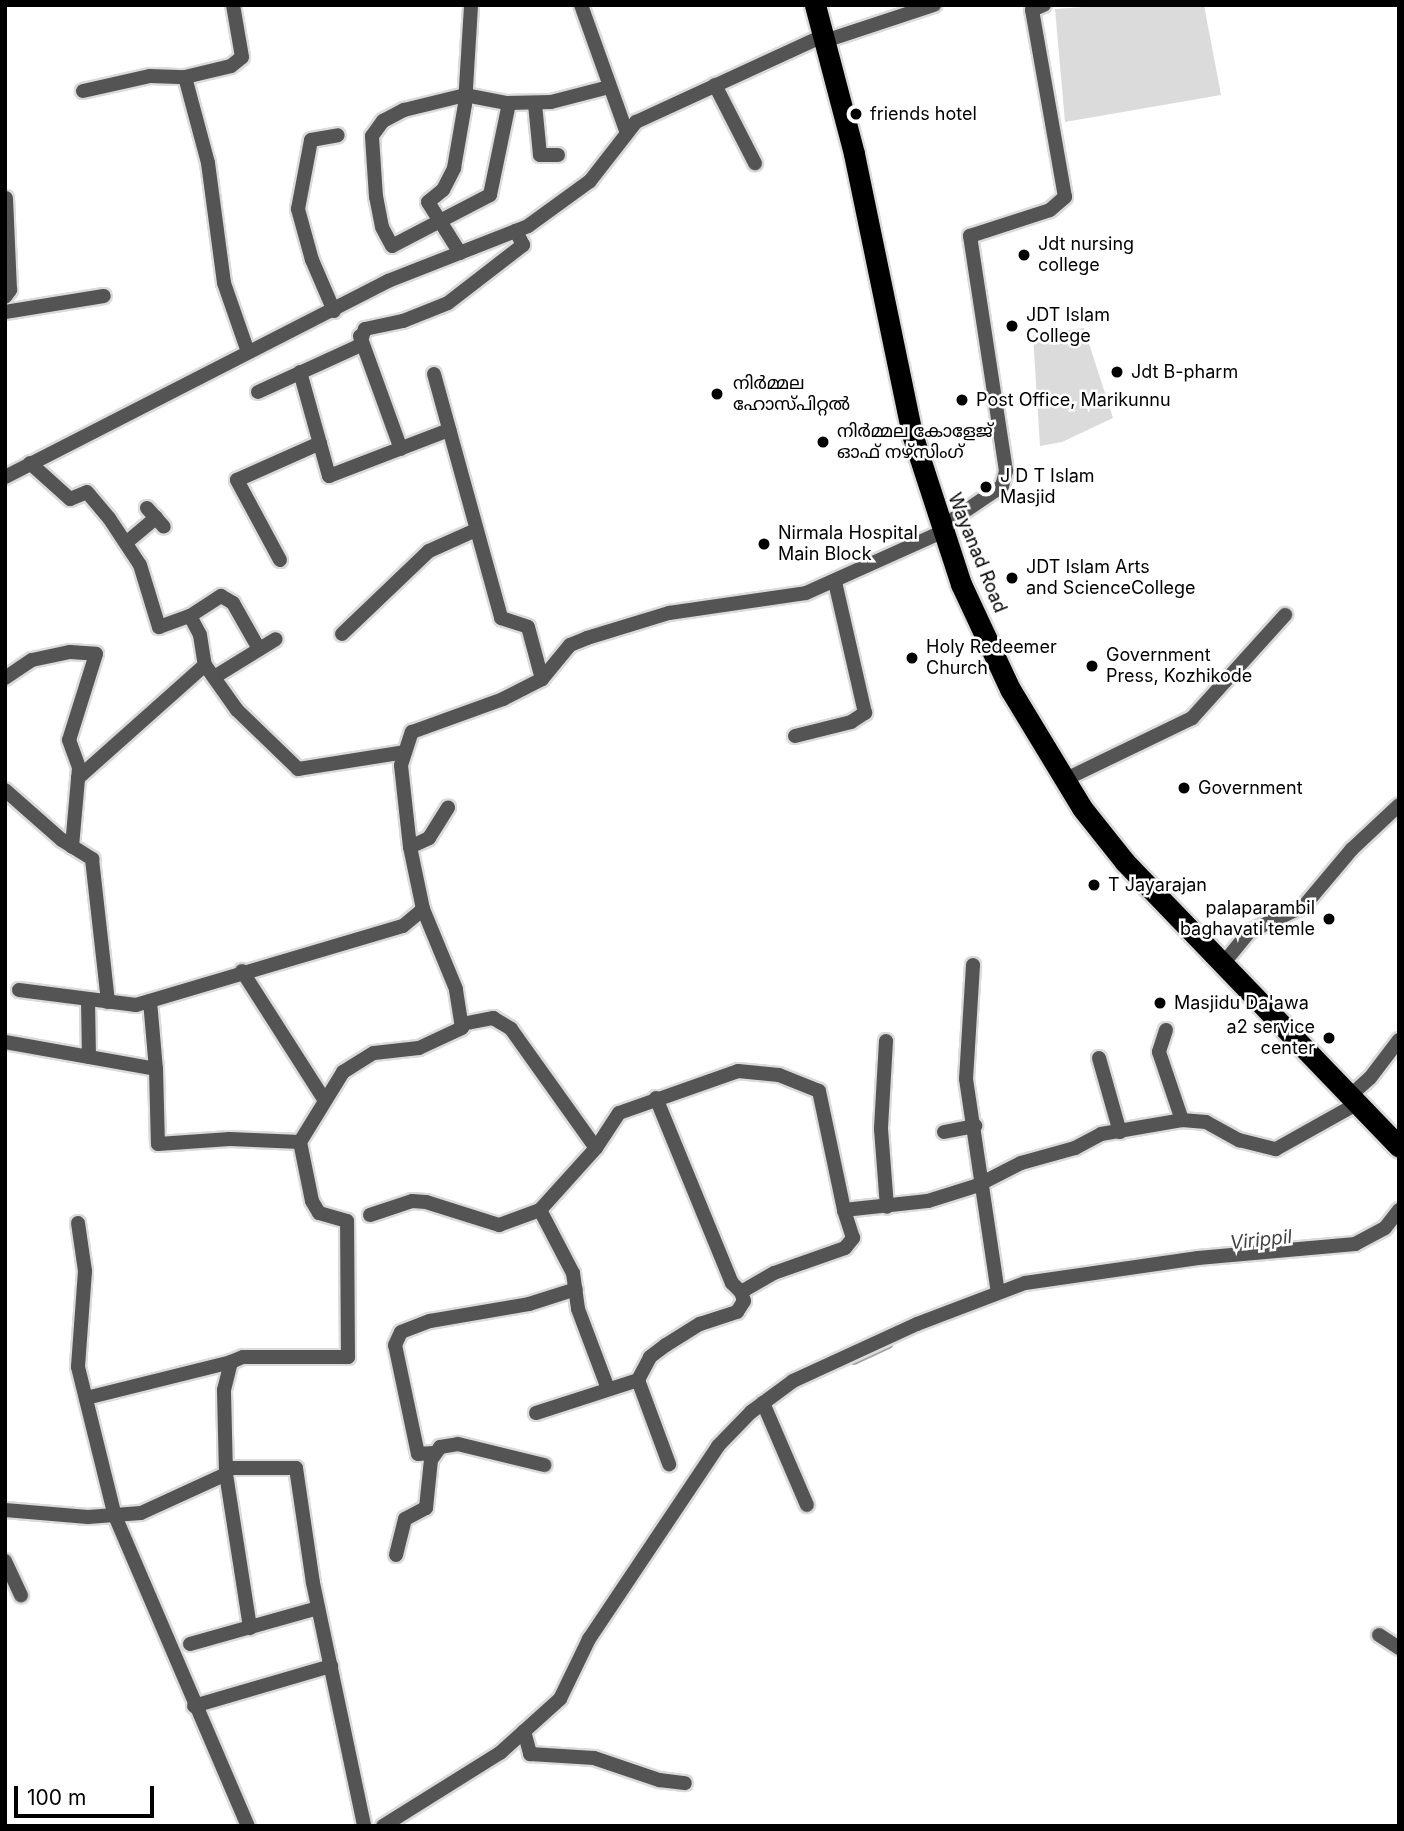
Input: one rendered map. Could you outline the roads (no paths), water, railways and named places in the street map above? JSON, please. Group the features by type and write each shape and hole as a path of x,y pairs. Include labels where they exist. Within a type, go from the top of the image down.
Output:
{"highway":[{"name":"Wayanad Road","path":"815,5 854,154 912,434 941,530 1010,689 1064,780 1125,862 1222,965 1356,1098 1399,1147"}],"street":[{"path":"83,91 150,76 185,77 214,72 242,57 233,5"},
{"path":"460,253 435,220 428,202 443,190 454,168 466,95 471,5"},
{"path":"581,5 626,131"},
{"path":"5,477 248,352 334,311 388,281 516,231 590,181 626,131 715,85 824,38 934,5"},
{"path":"86,1398 243,1357 348,1357 347,1221 319,1213 312,1202 300,1142 342,1072 374,1053 419,1048 462,1028 456,989 423,909 410,847 401,765 412,732 503,699 542,679 570,645 587,638 669,613 806,593 835,582 941,530 1002,486 1006,471 970,236 1050,210 1065,197 1032,10 1044,5"},
{"path":"185,77 208,163 224,283 248,352"},
{"path":"715,85 755,163"},
{"path":"507,103 506,126 490,195 435,220 392,246 382,227 376,197 372,136 383,121 404,110 466,95 507,103 535,104 609,87"},
{"path":"535,104 540,155 558,155"},
{"path":"334,311 312,260 298,209 311,140 338,135"},
{"path":"5,297 10,290 6,198"},
{"path":"258,392 359,346 359,335 365,329 403,321 457,297 523,244 516,231"},
{"path":"5,312 104,296"},
{"path":"359,335 401,449"},
{"path":"300,372 329,476 449,430"},
{"path":"434,374 501,618 527,627 542,679"},
{"path":"280,560 237,480 320,443"},
{"path":"30,463 70,499 87,492 127,542 159,627 190,616 220,596 233,603 260,649"},
{"path":"127,542 156,518"},
{"path":"342,634 429,551 476,530"},
{"path":"795,736 851,722 865,713 835,582"},
{"path":"1064,780 1192,718 1284,615"},
{"path":"190,616 200,635 205,664 216,676 237,710 298,769 405,752"},
{"path":"216,676 276,639"},
{"path":"5,678 32,660 70,652 96,654 69,740 78,778 72,847"},
{"path":"78,778 205,664"},
{"path":"5,790 72,847 92,859 108,1002"},
{"path":"1222,965 1248,932 1304,906 1352,849 1399,805"},
{"path":"410,847 429,838 448,808"},
{"path":"19,990 136,1005 243,971 306,958 402,926 423,909"},
{"path":"973,965 966,1079 975,1126 973,1149 984,1181 998,1292"},
{"path":"243,971 324,1099"},
{"path":"88,1000 89,1057"},
{"path":"150,1001 156,1069 158,1144 230,1139 300,1142"},
{"path":"462,1024 493,1018 511,1029 597,1149"},
{"path":"1166,1030 1159,1052 1182,1120"},
{"path":"844,1210 928,1201 984,1181 1021,1163 1093,1141 1101,1133 1182,1120 1206,1122 1239,1140 1276,1149 1356,1098 1399,1040"},
{"path":"887,1041 881,1129 887,1207"},
{"path":"5,1042 156,1069"},
{"path":"1099,1058 1120,1132"},
{"path":"370,1215 412,1201 426,1202 499,1225 540,1210 597,1149 619,1113 738,1071 779,1075 819,1091 844,1210 853,1238 845,1248 801,1262 741,1292"},
{"path":"536,1413 638,1380 650,1357 666,1345 699,1324 737,1312 744,1301 741,1292 732,1283 656,1098"},
{"path":"944,1132 975,1126"},
{"path":"540,1210 558,1239 576,1289 578,1309 608,1388"},
{"path":"383,1826 499,1753 560,1699 589,1639 718,1446 763,1403 826,1365 998,1292 1026,1283 1163,1263 1355,1244 1385,1228 1399,1210"},
{"path":"78,1223 85,1271 78,1367 115,1516 194,1706 248,1826"},
{"path":"544,1465 458,1444 440,1447 433,1453 418,1454 395,1345 401,1332 429,1321 529,1304 576,1289"},
{"path":"231,1362 224,1390 227,1471 250,1628"},
{"path":"638,1380 669,1464"},
{"path":"763,1403 807,1505"},
{"path":"396,1555 405,1519 426,1508 433,1453"},
{"path":"5,1510 115,1516 141,1513 227,1471 296,1468 318,1608 364,1826"},
{"path":"5,1561 20,1595"},
{"path":"190,1644 318,1608"},
{"path":"1380,1634 1399,1648"},
{"path":"194,1706 331,1666"},
{"path":"524,1731 530,1754 594,1758 659,1780 685,1783"}],"waterway":[{"path":"854,1360 888,1344"}],"place":[{"name":"friends hotel","path":"856,114"},
{"name":"Jdt nursing college","path":"1024,255"},
{"name":"JDT Islam College","path":"1012,326"},
{"name":"Jdt B-pharm","path":"1117,372"},
{"name":"നിർമ്മല ഹോസ്പിറ്റൽ","path":"717,394"},
{"name":"Post Office, Marikunnu","path":"962,400"},
{"name":"നിർമ്മല കോളേജ് ഓഫ് നഴ്സിംഗ്","path":"823,442"},
{"name":"J D T Islam Masjid","path":"986,487"},
{"name":"Nirmala Hospital Main Block","path":"764,544"},
{"name":"JDT Islam Arts and ScienceCollege","path":"1012,578"},
{"name":"Holy Redeemer Church","path":"912,658"},
{"name":"Government Press, Kozhikode","path":"1092,666"},
{"name":"Government","path":"1184,788"},
{"name":"T Jayarajan","path":"1094,885"},
{"name":"palaparambil baghavati temle","path":"1329,919"},
{"name":"Masjidu Da'awa","path":"1160,1003"},
{"name":"a2 service center","path":"1329,1038"}],"water label":[{"name":"Virippil","path":"1261,1240"}]}
